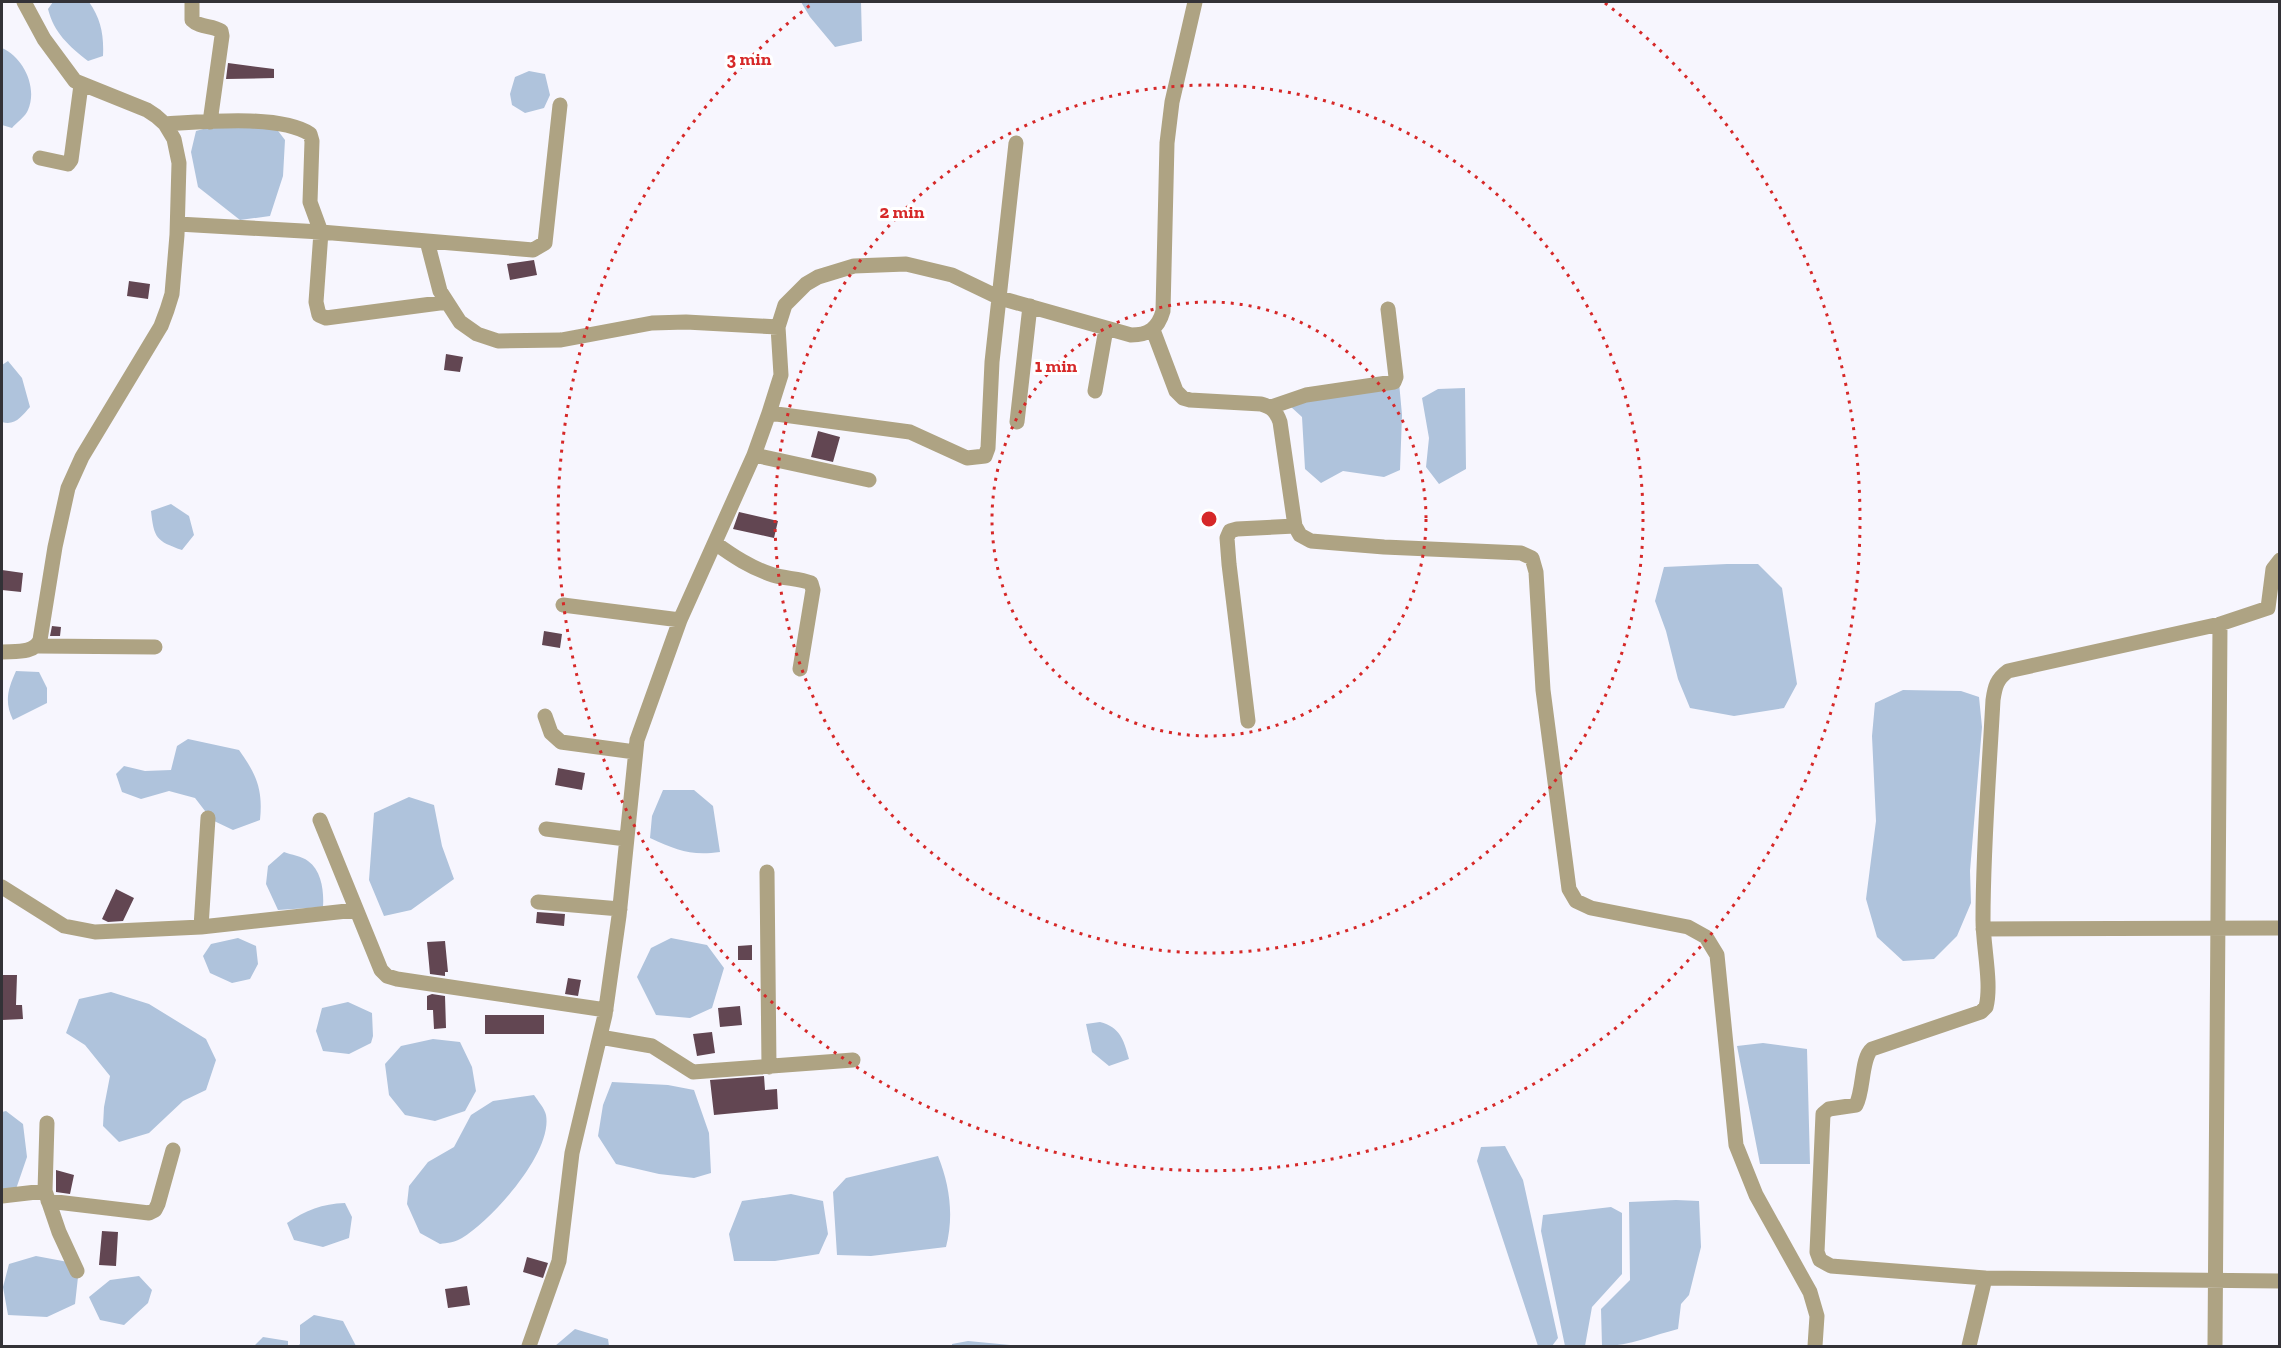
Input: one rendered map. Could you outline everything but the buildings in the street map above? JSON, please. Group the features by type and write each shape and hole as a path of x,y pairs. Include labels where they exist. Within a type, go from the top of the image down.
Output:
{"street":[{"path":"24,2 44,39 75,81 81,86 147,110 165,124 174,139 178,152 178,224 172,294 161,326 82,457 68,488 38,646"},
{"path":"192,2 192,20 196,24 216,28 221,31 222,36 210,122"},
{"path":"529,1347 559,1261 572,1153 606,1010 620,909 635,752 680,620 754,455 769,413 781,375 778,327 785,305 806,284 818,277 854,266 899,264 952,275 1000,297 1131,336 1143,335 1153,330 1160,322 1163,311 1169,124 1195,2"},
{"path":"40,158 68,164 71,160 81,86"},
{"path":"178,224 321,232 533,250 545,243 560,105"},
{"path":"165,124 210,122 289,124 310,134 312,141 310,202 321,232 316,302 319,315 326,318 447,302"},
{"path":"769,413 910,432 922,435 967,458 985,456 988,448 992,362 1016,143"},
{"path":"427,241 440,291 460,322 477,334 498,341 561,340 652,323 686,322 778,327"},
{"path":"1017,422 1030,306"},
{"path":"1271,407 1306,395 1394,382 1396,377 1389,309"},
{"path":"1095,391 1106,328"},
{"path":"1153,330 1176,391 1183,398 1261,404 1271,407 1277,413 1295,526 1300,535 1311,541 1384,547 1521,553 1532,558 1536,572 1543,690 1569,889 1576,901 1591,908 1688,927 1706,937 1717,955 1736,1144 1756,1195 1810,1292 1817,1316 1815,1347"},
{"path":"754,455 869,480"},
{"path":"1248,721 1227,538 1230,531 1237,529 1295,526"},
{"path":"714,543 750,566 775,576 803,580 811,584 813,590 800,669"},
{"path":"2280,560 2273,569 2268,608 2220,624 2008,671 1999,677 1993,700 1983,876 1983,929 1988,994 1986,1007 1981,1012 1872,1048 1867,1054 1860,1095 1856,1105 1829,1110 1823,1114 1817,1252 1820,1260 1831,1266 1985,1278 2280,1281"},
{"path":"563,604 680,620"},
{"path":"2215,1347 2216,928 2220,624"},
{"path":"2,652 32,649 38,646 155,647"},
{"path":"545,716 551,733 561,742 635,752"},
{"path":"201,927 208,818"},
{"path":"320,820 381,969 387,976 606,1010"},
{"path":"546,829 626,839"},
{"path":"767,872 769,1067"},
{"path":"2,887 64,926 79,930 110,932 201,927 356,909"},
{"path":"538,902 620,909"},
{"path":"1983,929 2280,928"},
{"path":"600,1037 652,1046 693,1072 853,1060"},
{"path":"47,1124 47,1196 77,1271"},
{"path":"2,1196 47,1196 149,1213 155,1210 158,1204 173,1150"},
{"path":"1969,1347 1985,1278"}],"water":[{"path":"53,2 89,2 101,28 103,56 88,61 69,44 58,32 51,18 48,9"},
{"path":"801,2 861,2 862,41 835,47 810,17"},
{"path":"2,48 16,58 30,83 31,101 27,112 12,128 2,125"},
{"path":"529,71 545,74 550,95 544,108 525,113 512,105 510,94 515,77"},
{"path":"269,119 285,140 283,176 270,216 240,220 198,187 191,152 196,131 235,120"},
{"path":"8,361 22,378 30,407 11,423 2,422 2,365"},
{"path":"1399,382 1402,415 1400,470 1384,477 1343,471 1321,483 1305,469 1302,417 1290,406 1318,392"},
{"path":"1465,388 1466,469 1439,484 1426,467 1429,438 1422,398 1438,389"},
{"path":"171,504 189,516 194,535 182,550 162,541 153,527 151,511"},
{"path":"1758,564 1782,588 1797,684 1784,708 1734,716 1690,708 1678,679 1666,631 1655,601 1664,567"},
{"path":"16,671 39,672 47,688 47,703 13,720 8,695"},
{"path":"1903,690 1961,691 1979,697 1982,727 1970,871 1971,903 1957,936 1934,959 1903,961 1877,937 1866,899 1876,821 1872,736 1875,703"},
{"path":"188,739 239,750 257,783 261,800 260,820 233,830 212,820 195,798 169,791 141,799 122,792 116,774 124,766 145,771 171,770 177,746"},
{"path":"663,790 694,790 713,806 720,852 684,851 650,838 652,816"},
{"path":"409,797 434,805 442,846 454,879 411,910 384,916 369,880 374,813"},
{"path":"284,852 306,859 313,865 322,888 323,907 278,910 266,884 268,866"},
{"path":"238,938 256,946 258,964 250,979 232,983 210,973 203,956 211,944"},
{"path":"671,938 707,945 724,968 712,1008 690,1018 656,1015 637,977 651,948"},
{"path":"111,992 149,1004 206,1039 216,1060 206,1090 183,1101 149,1133 119,1142 103,1126 110,1076 85,1045 66,1033 79,999"},
{"path":"348,1002 372,1013 371,1043 349,1054 323,1051 316,1031 322,1008"},
{"path":"1100,1022 1117,1031 1129,1059 1109,1066 1092,1052 1086,1024"},
{"path":"433,1039 460,1042 472,1067 476,1091 465,1111 435,1121 405,1115 389,1095 385,1064 401,1046"},
{"path":"1763,1043 1807,1049 1810,1164 1760,1164 1737,1046"},
{"path":"612,1082 668,1085 694,1090 709,1133 711,1173 694,1178 659,1174 616,1164 598,1136 603,1105"},
{"path":"534,1095 546,1115 546,1130 530,1165 504,1201 475,1229 457,1240 440,1244 420,1233 407,1204 409,1186 428,1162 454,1147 471,1115 493,1101"},
{"path":"6,1111 23,1124 27,1157 16,1189 2,1190 2,1112"},
{"path":"1505,1146 1523,1180 1558,1338 1552,1346 1538,1346 1477,1161 1481,1147"},
{"path":"938,1156 950,1201 950,1224 946,1247 871,1256 837,1255 833,1192 846,1178"},
{"path":"791,1194 823,1201 828,1234 819,1254 775,1261 734,1261 729,1234 742,1201"},
{"path":"1699,1201 1701,1247 1689,1295 1681,1304 1678,1329 1630,1343 1602,1346 1601,1309 1630,1280 1629,1202"},
{"path":"345,1203 352,1217 349,1238 323,1247 294,1240 287,1223 314,1208"},
{"path":"1611,1207 1622,1213 1622,1274 1592,1307 1585,1346 1565,1346 1541,1231 1543,1215"},
{"path":"36,1256 68,1262 78,1277 75,1304 47,1317 8,1315 3,1287 9,1264"},
{"path":"139,1276 152,1290 148,1303 124,1325 100,1320 89,1297 110,1280"},
{"path":"314,1315 343,1321 356,1346 298,1346 300,1344 300,1325"},
{"path":"575,1329 608,1339 609,1346 555,1346"},
{"path":"263,1337 288,1341 288,1346 254,1346"},
{"path":"968,1341 1021,1346 952,1346 952,1344"}]}
